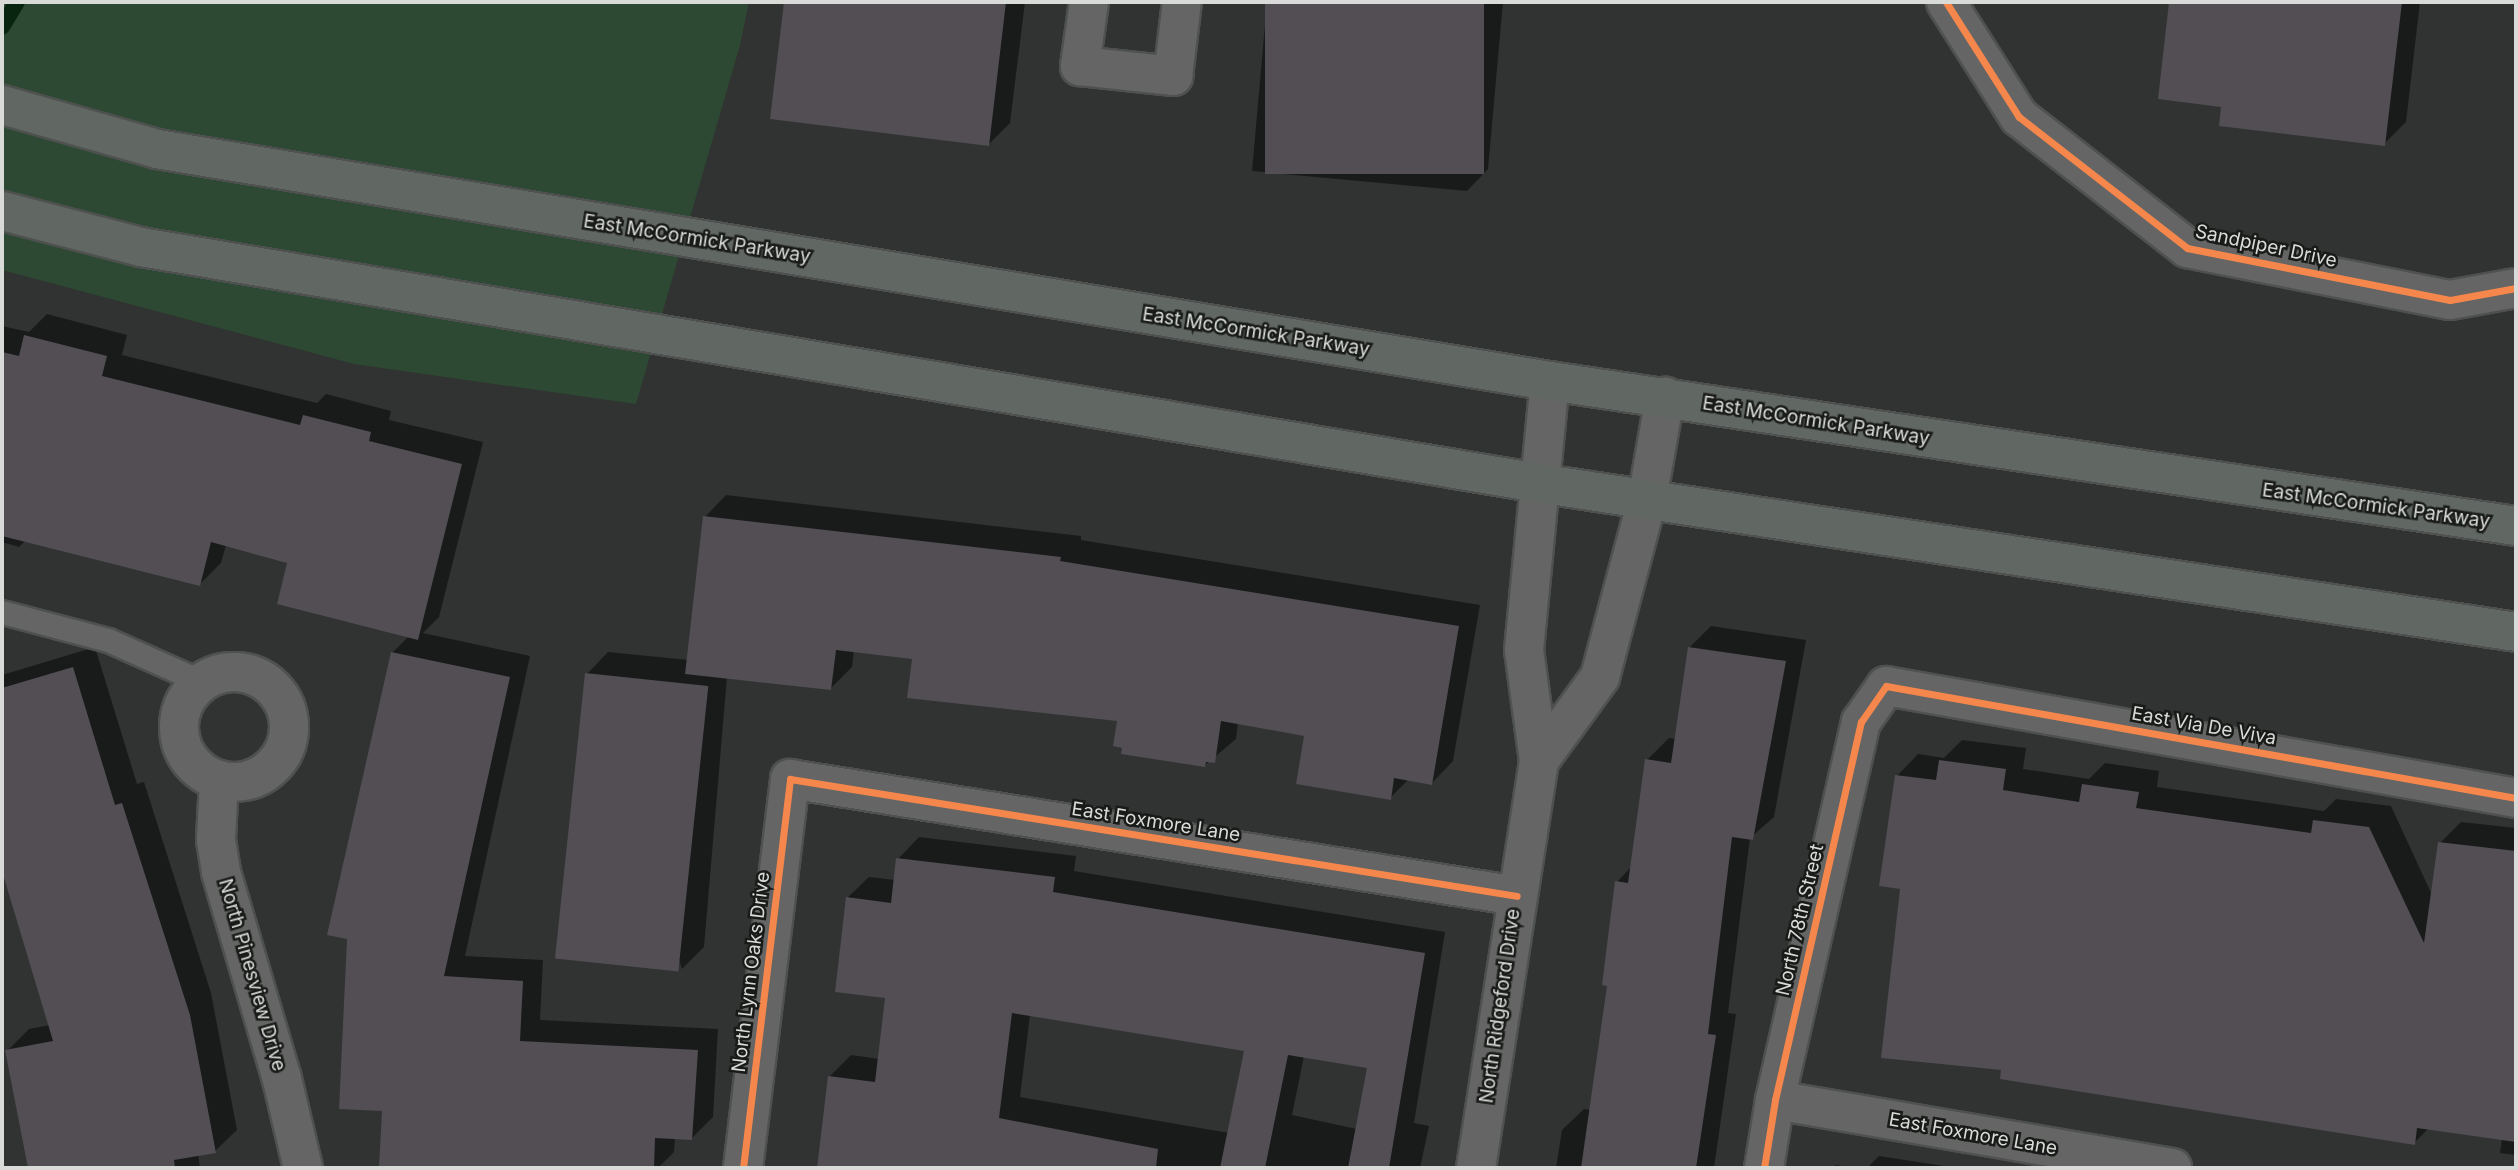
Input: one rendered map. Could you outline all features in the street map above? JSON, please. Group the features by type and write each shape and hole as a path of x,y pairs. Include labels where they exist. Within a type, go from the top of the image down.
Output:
{"main road":[{"name":"East McCormick Parkway","path":"2,105 157,149 1550,381 2516,526"},
{"path":"2,211 141,247 1538,483 2516,632"}],"street":[{"path":"1089,2 1080,66 1173,76 1182,2"},
{"name":"Sandpiper Drive","path":"1946,2 2019,117 2187,248 2450,300 2516,288"},
{"name":"North Ridgeford Drive","path":"1476,1168 1539,761 1524,650 1538,483 1550,381"},
{"name":"North Ridgeford Drive","path":"1539,761 1600,677 1647,500 1665,397"},
{"path":"219,674 257,677 273,688 289,718 284,751 274,766 243,782 219,780 194,766 178,732 181,713 202,682 219,674"},
{"name":"East Via De Viva","path":"1886,686 2516,798"},
{"name":"North 78th Street","path":"1764,1168 1775,1100 1861,722 1886,686"},
{"name":"East Foxmore Lane","path":"790,779 1517,896"},
{"name":"North Lynn Oaks Drive","path":"743,1168 790,779"},
{"name":"North Pinesview Drive","path":"219,780 216,840 221,872 282,1079 303,1168"},
{"name":"East Foxmore Lane","path":"1775,1100 2172,1168"}],"lane":[{"path":"2,612 108,640 202,682"}],"green space":[{"path":"2,2 749,2 740,45 636,404 354,364 2,270"}],"building":[{"path":"784,2 1006,2 989,146 770,119"},
{"path":"1265,2 1484,2 1484,174 1265,174"},
{"path":"2169,2 2402,2 2385,146 2219,126 2221,107 2158,99"},
{"path":"24,335 107,356 102,376 300,425 303,415 371,432 369,441 462,464 418,640 277,604 287,563 211,542 200,586 2,536 2,352 19,356"},
{"path":"703,516 1061,557 1060,561 1459,626 1432,785 1394,778 1391,800 1296,784 1304,736 1221,721 1215,763 1206,762 1205,767 1121,754 1122,748 1113,746 1117,721 907,698 912,659 836,650 831,690 685,674"},
{"path":"1688,647 1786,661 1753,840 1732,837 1708,1034 1716,1035 1696,1168 1581,1168 1607,986 1602,985 1615,881 1628,883 1645,759 1671,763"},
{"path":"391,652 510,677 444,976 523,981 520,1041 698,1050 692,1140 655,1138 654,1168 379,1167 382,1111 339,1109 347,939 327,935"},
{"path":"73,667 115,805 122,803 190,1015 216,1153 174,1160 175,1168 28,1168 5,1050 53,1041 2,871 2,688"},
{"path":"585,673 708,686 678,971 555,958"},
{"path":"1939,760 2006,769 2003,790 2079,802 2082,784 2139,792 2136,808 2311,833 2313,820 2369,827 2424,943 2438,842 2516,851 2516,1142 2417,1128 2415,1145 2000,1079 2001,1070 1881,1058 1900,889 1879,886 1895,775 1936,780"},
{"path":"896,858 1055,877 1053,892 1425,953 1389,1168 1348,1168 1367,1068 1288,1055 1265,1168 1220,1168 1244,1051 1012,1013 999,1118 1158,1149 1156,1168 817,1168 828,1076 875,1082 885,998 835,992 846,897 891,903"}],"waterway":[{"path":"2,27 17,2"}],"cycle path":[{"path":"1946,2 2019,117 2187,248 2450,300 2516,288"},
{"path":"1764,1168 1775,1100 1861,722 1886,686 2516,798"},
{"path":"743,1168 790,779 1517,896"}]}
